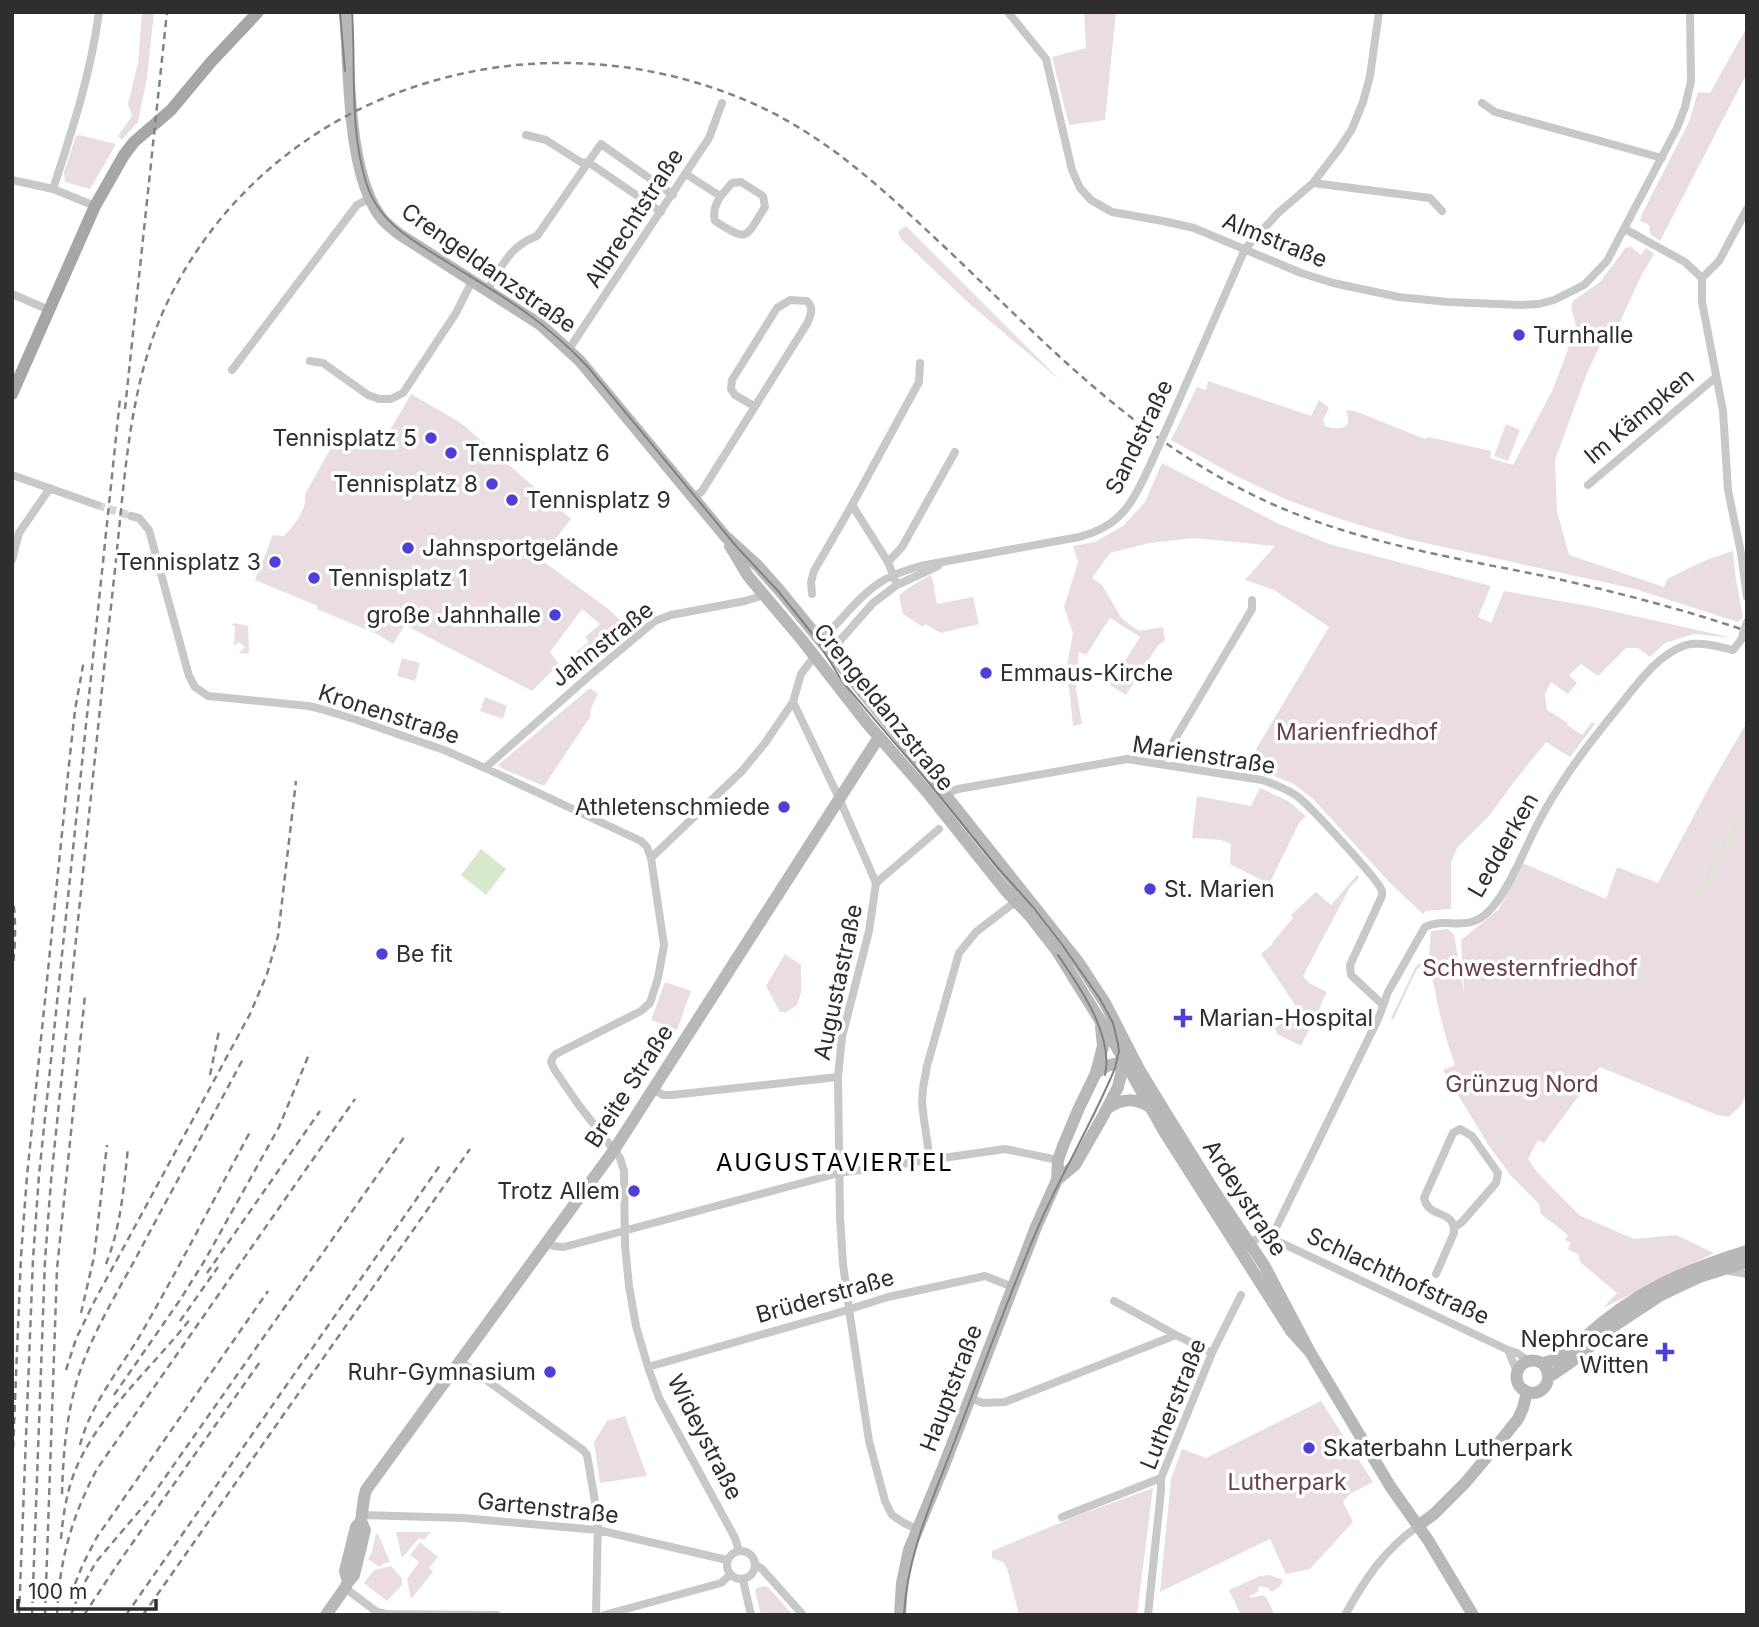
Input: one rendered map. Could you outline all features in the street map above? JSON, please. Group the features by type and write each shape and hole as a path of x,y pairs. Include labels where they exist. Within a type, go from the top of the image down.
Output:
{"main road":[{"path":"12,394 95,206 124,155 134,142 171,110 258,12"},
{"name":"Crengeldanzstraße","path":"345,12 354,140 370,198 383,220 399,234 541,325 569,349 600,383 725,536 758,566 780,591 945,794 1103,1017 1124,1041 1124,1061"},
{"name":"Crengeldanzstraße","path":"725,536 748,576 879,737 1019,897"},
{"path":"764,595 780,591"},
{"path":"814,657 820,640"},
{"path":"814,657 830,652"},
{"path":"879,737 880,713"},
{"name":"Breite Straße","path":"346,1585 345,1571 356,1527 361,1518 366,1490 614,1150 879,737"},
{"name":"Crengeldanzstraße","path":"1103,1017 1124,1061"},
{"name":"Hauptstraße","path":"900,1615 904,1570 909,1550 1057,1180 1058,1160 1096,1073 1104,1046 1103,1017"},
{"name":"Ardeystraße","path":"1124,1041 1220,1200 1250,1242 1250,1258"},
{"path":"1096,1073 1107,1066 1124,1061 1139,1069"},
{"path":"1124,1061 1150,1107 1250,1258 1292,1331 1310,1352 1390,1486 1473,1615"},
{"name":"Hauptstraße","path":"1057,1180 1075,1165 1107,1110 1118,1087 1124,1061"},
{"path":"1107,1110 1130,1100 1150,1107"},
{"path":"1549,1377 1639,1308 1747,1251"},
{"path":"1535,1362 1547,1369 1548,1382 1542,1390 1527,1392 1519,1385 1516,1377 1521,1365 1535,1362 1556,1359 1653,1287 1683,1273 1747,1262"},
{"path":"1418,1526 1466,1482 1506,1434 1518,1419 1527,1392"},
{"path":"326,1615 346,1585"}],"street":[{"path":"53,189 88,75 99,12"},
{"name":"Almstraße","path":"1008,12 1046,59 1072,170 1080,188 1091,200 1112,212 1194,228 1301,273 1362,290 1411,299 1521,305 1554,300 1584,285 1607,261 1677,128 1689,94 1692,65 1690,12"},
{"name":"Sandstraße","path":"820,640 873,587 893,575 920,566 1079,537 1098,531 1120,517 1130,506 1245,248 1278,213 1313,183 1352,129 1363,102 1372,65 1379,12"},
{"name":"Albrechtstraße","path":"569,349 709,138 722,103"},
{"path":"1482,103 1495,112 1662,158"},
{"path":"526,135 546,140 582,163 588,162 661,212"},
{"path":"487,290 512,251 537,236 601,144 673,195"},
{"path":"686,174 720,196"},
{"path":"12,180 53,189 95,206"},
{"path":"741,182 763,196 765,207 748,233 741,236 715,221 713,212 720,196 732,183 741,182"},
{"path":"1313,183 1430,198 1442,211"},
{"name":"Crengeldanzstraße","path":"232,370 357,205 370,198"},
{"path":"1747,209 1719,261 1702,278 1702,302 1723,411 1728,490 1744,552 1747,597"},
{"path":"1625,229 1685,262 1702,278"},
{"path":"310,361 323,363 368,395 391,399 403,393 456,313 472,281"},
{"path":"12,293 49,310"},
{"path":"694,498 702,491 808,322 812,310 807,300 790,300 777,308 732,380 731,389 735,395 754,406"},
{"path":"812,594 814,571 919,382 920,363"},
{"name":"Im Kämpken","path":"1588,485 1716,377"},
{"path":"888,562 902,547 955,452"},
{"path":"12,475 97,505"},
{"path":"12,560 19,533 50,488"},
{"path":"852,505 888,562 897,585"},
{"name":"Kronenstraße","path":"131,516 139,518 149,530 189,676 195,687 208,696 321,709 444,750 641,841 647,847 651,858"},
{"name":"Sandstraße","path":"830,652 869,607 897,585 950,561"},
{"name":"Jahnstraße","path":"485,768 655,621 671,615 764,595"},
{"path":"1160,764 1252,608 1252,600"},
{"name":"Ledderken","path":"1271,1238 1379,1017 1388,992 1425,927 1431,924 1471,923 1489,912 1503,893 1561,782 1650,670 1675,649 1689,644 1733,650 1741,640 1746,623"},
{"path":"651,858 743,771 793,702 801,674 814,657"},
{"name":"Augustastraße","path":"793,702 876,883 869,930 843,1033 838,1077 843,1254 869,1438 885,1501 892,1515 917,1529"},
{"name":"Marienstraße","path":"927,792 945,794 958,789 1127,759 1262,780 1279,786 1315,813 1381,888 1382,896 1350,965 1351,975 1383,1005"},
{"path":"876,883 939,829"},
{"name":"Wideystraße","path":"651,858 664,945 650,1003 641,1011 556,1054 552,1059 554,1069 620,1158 624,1171 625,1245 629,1286 636,1326 648,1367 659,1398 739,1551"},
{"path":"930,1160 922,1103 923,1088 959,953 976,932 1019,897"},
{"path":"653,1089 663,1096 838,1077"},
{"name":"Schlachthofstraße","path":"1436,1274 1454,1233 1454,1227 1445,1215 1430,1210 1425,1205 1424,1198 1453,1133 1460,1129 1472,1136 1498,1173 1496,1183 1462,1222 1454,1227"},
{"path":"548,1242 564,1247 839,1173 1005,1149 1058,1160"},
{"path":"1250,1242 1271,1238"},
{"name":"Schlachthofstraße","path":"1271,1238 1535,1362"},
{"path":"1719,1265 1747,1274"},
{"name":"Brüderstraße","path":"648,1367 888,1297 985,1276 1013,1287"},
{"name":"Lutherstraße","path":"1148,1615 1161,1478 1212,1353 1241,1295"},
{"path":"1114,1301 1212,1353"},
{"path":"970,1398 983,1403 1005,1402 1176,1335"},
{"name":"Schlachthofstraße","path":"1508,1350 1517,1372"},
{"path":"460,1361 583,1450 589,1461 598,1530 596,1615"},
{"path":"1062,1517 1161,1478"},
{"name":"Gartenstraße","path":"361,1518 463,1518 598,1530 727,1560"},
{"path":"1345,1615 1384,1555 1418,1526"},
{"path":"755,1564 751,1576 743,1580 730,1575 726,1566 731,1555 739,1551 748,1553 803,1615"},
{"path":"604,1615 721,1583 730,1575"},
{"path":"743,1580 751,1615"},
{"path":"346,1585 377,1612 387,1614 497,1615"}],"green space":[{"path":"142,12 154,12 147,78 138,122 122,140 118,136 132,116 128,104 138,63"},
{"path":"1084,12 1116,12 1105,120 1069,125 1052,57 1086,48"},
{"path":"1747,27 1747,73 1660,241 1650,234 1649,225 1640,221 1642,214 1689,122 1698,92 1710,93"},
{"path":"76,136 116,144 90,189 65,182 64,172"},
{"path":"906,226 1061,381 972,306 900,238 898,232"},
{"path":"1630,246 1641,255 1646,248 1654,254 1620,322 1611,322 1587,373 1555,460 1557,511 1569,555 1664,587 1667,579 1706,560 1733,551 1743,617 1738,622 1635,589 1407,539 1346,521 1287,500 1234,475 1171,440 1197,387 1206,390 1208,381 1311,416 1319,400 1329,408 1323,420 1325,426 1343,427 1348,422 1346,410 1355,411 1425,439 1429,437 1491,451 1490,458 1513,465 1553,389 1570,344 1574,344 1576,325 1571,308 1573,301 1600,282 1626,247"},
{"name":"Jahnsportgelände","path":"411,394 461,423 571,519 540,559 611,611 630,631 589,666 576,652 589,642 585,637 600,624 582,609 550,652 559,664 532,691 405,625 393,644 379,635 317,609 318,606 255,580 273,535 284,536 296,522 304,505 305,494 335,441 389,432"},
{"path":"1506,424 1520,430 1508,461 1494,456"},
{"path":"1162,463 1277,523 1329,544 1491,586 1478,617 1491,623 1504,591 1594,607 1733,638 1694,634 1665,643 1650,657 1638,648 1626,648 1598,676 1581,664 1569,675 1577,683 1568,694 1551,682 1545,694 1547,710 1582,735 1592,722 1595,724 1570,757 1546,742 1489,816 1457,848 1451,863 1451,909 1426,911 1423,914 1392,885 1313,799 1294,784 1256,769 1256,749 1329,627 1274,590 1245,580 1275,546 1194,538 1150,543 1110,553 1092,578 1102,585 1122,619 1139,631 1163,627 1165,641 1158,645 1126,695 1110,685 1140,637 1110,618 1086,655 1079,652 1076,689 1082,724 1073,726 1067,666 1073,633 1064,607 1078,562 1073,546 1095,542 1123,526 1145,502"},
{"path":"931,575 937,604 973,597 979,624 941,633 925,624 923,627 903,614 899,595"},
{"path":"234,623 248,626 248,654 239,653 245,647 238,642 234,646"},
{"path":"402,658 420,663 415,681 397,676"},
{"path":"590,688 598,694 590,717 544,786 498,765"},
{"path":"485,697 507,706 503,719 480,711"},
{"path":"1747,722 1747,1092 1742,1104 1729,1117 1717,1115 1600,1067 1544,1143 1538,1140 1528,1159 1579,1215 1634,1239 1676,1235 1714,1253 1603,1308 1617,1293 1580,1262 1579,1255 1568,1249 1571,1243 1565,1240 1568,1235 1541,1214 1539,1204 1512,1177 1489,1146 1443,1070 1455,1065 1443,1026 1429,961 1417,969 1393,1020 1391,1018 1416,966 1429,956 1431,931 1448,929 1454,934 1464,994 1461,940 1498,910 1523,863 1606,899 1617,867 1658,883"},
{"name":"Marienfriedhof","path":"1260,788 1288,801 1306,816 1299,823 1269,884 1230,864 1231,844 1221,840 1192,838 1197,796 1251,806"},
{"path":"1357,875 1359,878 1350,887 1303,976 1309,983 1327,992 1301,1046 1277,1034 1275,1028 1299,1011 1261,954 1273,944 1293,918 1291,915 1316,892 1331,905"},
{"path":"785,954 801,965 801,993 797,1005 786,1012 780,1012 766,986"},
{"path":"665,982 691,991 677,1030 651,1020"},
{"name":"Lutherpark","path":"1321,1401 1373,1482 1350,1494 1343,1502 1353,1522 1310,1569 1286,1574 1270,1539 1160,1592 1171,1479 1182,1449 1206,1458"},
{"path":"625,1416 647,1476 600,1483 594,1442 607,1421"},
{"path":"1153,1488 1137,1615 1019,1615 1007,1568 1003,1562 992,1558 992,1551"},
{"path":"396,1532 431,1532 424,1540 419,1538 402,1558"},
{"path":"376,1534 390,1562 381,1566 368,1559"},
{"path":"420,1542 438,1557 429,1568 433,1572 411,1599 407,1579 419,1562 410,1555"},
{"path":"391,1566 402,1578 402,1585 387,1601 364,1583 374,1570"},
{"path":"1269,1575 1283,1580 1280,1586 1272,1592 1259,1586 1258,1592 1249,1596 1266,1597 1275,1615 1241,1615 1229,1590 1260,1576"},
{"path":"764,1586 768,1587 793,1615 761,1615 755,1591"}],"shaded area":[{"path":"481,849 506,869 486,895 461,875"}],"waterway":[{"path":"1697,891 1705,883 1713,864 1724,852 1724,842 1747,812"}],"tunnel":[{"path":"97,505 131,516"}],"tram line":[{"path":"340,12 345,71"},
{"path":"352,12 357,140 366,182 379,209 410,238 536,320 588,367 736,546 778,591 815,637 842,681 1033,907 1100,999 1113,1023 1119,1051 1115,1068 1048,1205 1006,1306 922,1527 910,1570 904,1615"},
{"path":"1058,955 1085,997 1100,1028 1105,1044 1105,1075"}],"railway":[{"path":"125,409 167,12"},
{"path":"32,1615 45,1260 51,1181 125,474 136,398 149,349 168,301 215,225 277,162 312,136 350,114 390,95 433,81 517,65 560,63 645,70 728,93 793,124 841,156 907,212 1054,352 1126,413 1164,442 1247,492 1319,523 1395,545 1599,589 1747,631"},
{"path":"19,1615 33,1259 39,1175 120,399"},
{"path":"12,1472 27,1176 70,755 84,660"},
{"path":"66,1370 76,1339 94,1302 250,1014 267,974 278,936 296,781"},
{"path":"12,894 15,914 12,975"},
{"path":"45,1615 57,1269 85,995"},
{"path":"210,1075 219,1031"},
{"path":"114,1395 205,1260 279,1127 310,1052"},
{"path":"62,1494 70,1411 88,1350 244,1057"},
{"path":"57,1615 68,1539 80,1504 97,1469 355,1099"},
{"path":"207,1273 320,1111"},
{"path":"80,1445 99,1400 156,1307 250,1132"},
{"path":"71,1615 96,1562 152,1496 405,1136"},
{"path":"81,1313 94,1257 107,1145"},
{"path":"106,1264 118,1221 128,1147"},
{"path":"143,1615 470,1149"},
{"path":"126,1615 441,1164"},
{"path":"180,1321 218,1267"},
{"path":"75,1584 97,1537 268,1291"},
{"path":"61,1539 71,1484 88,1445 114,1407 191,1318"},
{"path":"84,1615 262,1359"}],"place":[{"name":"Turnhalle","path":"1519,335"},
{"name":"Tennisplatz 5","path":"431,438"},
{"name":"Tennisplatz 6","path":"451,453"},
{"name":"Tennisplatz 8","path":"492,484"},
{"name":"Tennisplatz 9","path":"512,500"},
{"name":"Jahnsportgelände","path":"408,548"},
{"name":"Tennisplatz 3","path":"275,562"},
{"name":"Tennisplatz 1","path":"314,578"},
{"name":"große Jahnhalle","path":"555,615"},
{"name":"Emmaus-Kirche","path":"986,673"},
{"name":"Athletenschmiede","path":"784,807"},
{"name":"St. Marien","path":"1150,889"},
{"name":"Be fit","path":"382,954"},
{"name":"Marian-Hospital","path":"1183,1018"},
{"name":"Trotz Allem","path":"634,1191"},
{"name":"Nephrocare Witten","path":"1665,1352"},
{"name":"Ruhr-Gymnasium","path":"550,1372"},
{"name":"Skaterbahn Lutherpark","path":"1309,1448"}],"district":[{"name":"AUGUSTAVIERTEL","path":"835,1162"}],"park label":[{"name":"Schwesternfriedhof","path":"1530,968"},
{"name":"Grünzug Nord","path":"1522,1084"}]}
